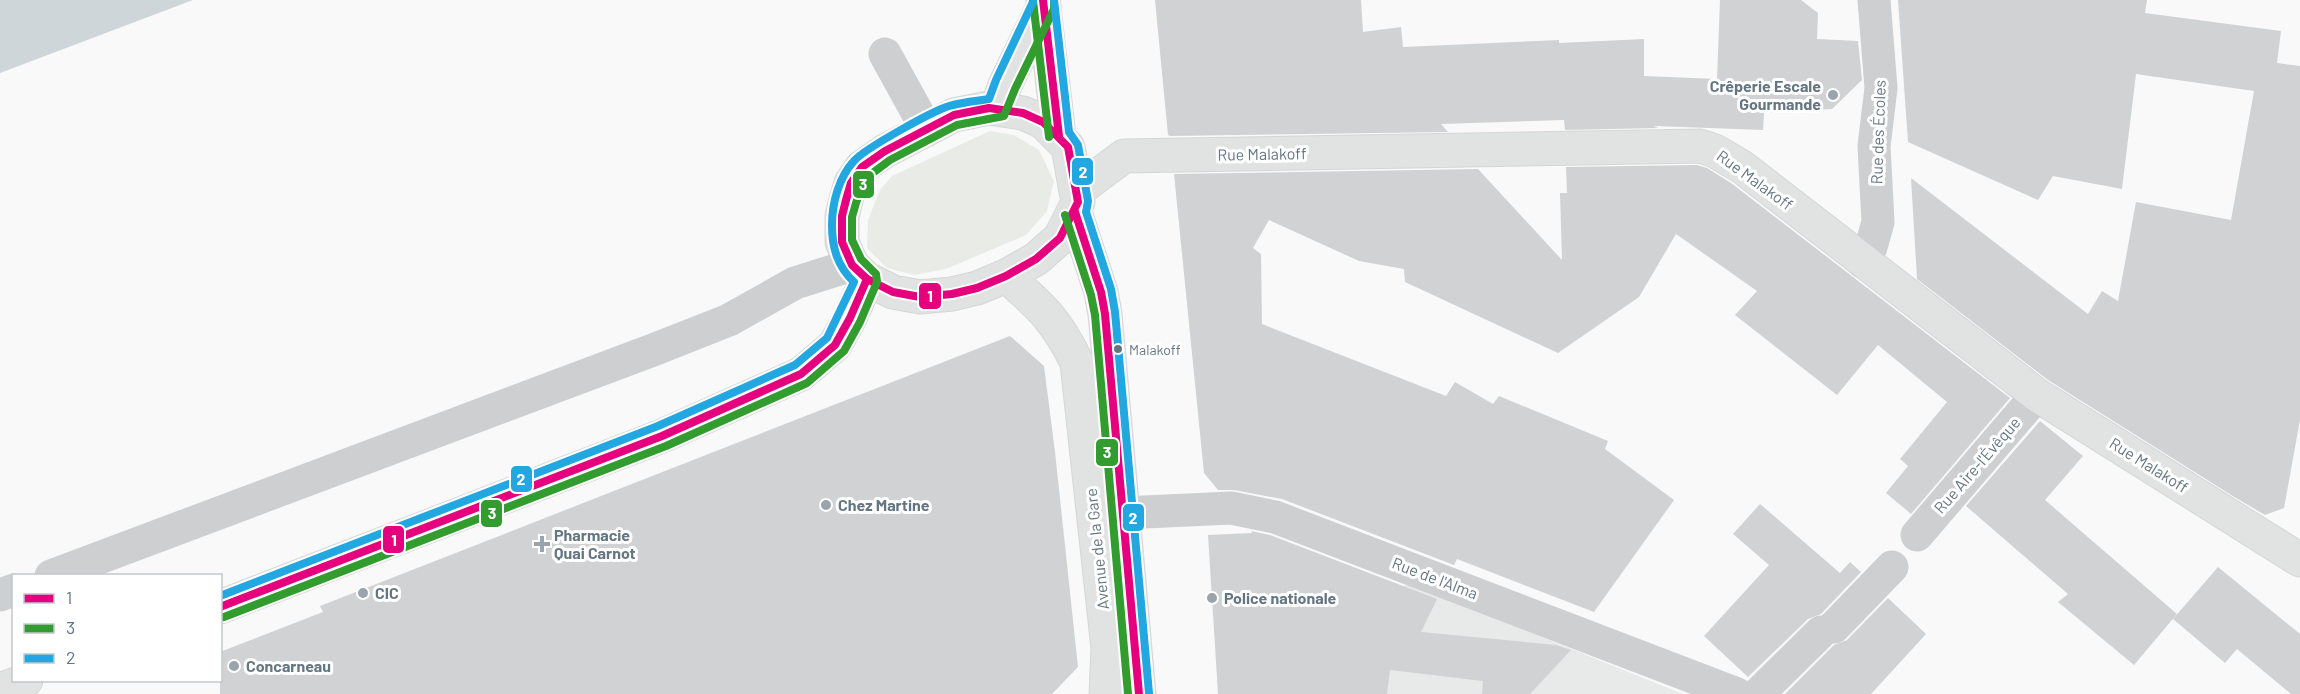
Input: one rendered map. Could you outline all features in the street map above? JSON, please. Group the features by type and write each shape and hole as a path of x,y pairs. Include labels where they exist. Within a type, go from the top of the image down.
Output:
{"main road":[{"path":"997,108 1005,85 1044,3"},
{"path":"1044,3 1059,136"},
{"path":"997,108 1023,113 1043,123 1068,147 1076,202 1060,238 1036,259 1006,276 976,288 952,294 920,297 893,292 860,272 842,242 842,216 852,183 862,167 885,151 954,115 997,108"},
{"name":"Rue Malakoff","path":"1076,202 1124,156 1700,146 1715,151 1742,167 2037,395 2300,560"},
{"name":"Avenue de la Gare","path":"1076,202 1105,314 1139,694"},
{"path":"222,606 662,436 801,374 834,345 850,318 860,272"},
{"name":"Avenue de la Gare","path":"1006,276 1041,307 1065,339 1077,363 1108,648 1106,694"},
{"path":"0,690 23,682"}],"street":[{"name":"Rue des Écoles","path":"1863,262 1871,247 1878,222 1874,146 1881,88 1874,0"},
{"path":"885,54 927,130"},
{"path":"56,574 729,320 795,283 860,272"},
{"name":"Rue Aire-l'Évêque","path":"1917,535 2037,395"},
{"name":"Rue de l'Alma","path":"1123,513 1231,508 1275,517 1737,694"},
{"path":"1758,694 1892,567"}],"shaded area":[{"path":"0,0 193,0 0,73"},
{"path":"990,131 1014,135 1039,150 1054,181 1047,211 1026,235 946,269 914,275 887,268 867,248 868,220 880,190 892,176"},
{"path":"1406,582 1683,694 1387,694 1395,609"}],"building":[{"path":"1155,0 1361,0 1363,32 1401,27 1403,47 1559,40 1559,43 1644,39 1644,76 1717,79 1720,0 1801,0 1818,13 1817,39 1858,41 1862,80 1832,109 1764,113 1763,130 1654,126 1658,128 1565,130 1564,120 1441,124 1448,132 1170,136 1168,135"},
{"path":"1898,0 2147,0 2145,13 2281,31 2277,63 2300,66 2300,420 2284,508 2265,515 2236,498 2048,380 1917,279 1911,178 2088,314 2102,291 2118,301 2136,202 2231,220 2254,91 2136,74 2122,189 2053,176 2038,200 1908,142"},
{"path":"1697,165 1707,168 1731,183 2010,398 1911,514 1886,493 1908,466 1900,459 1947,402 1878,345 1837,395 1735,315 1757,291 1676,234 1639,297 1558,353 1405,282 1404,269 1359,261 1269,220 1253,248 1261,254 1262,324 1446,396 1455,382 1493,404 1499,396 1608,441 1605,449 1674,500 1594,612 1457,559 1454,565 1282,499 1234,490 1218,490 1204,473 1174,174 1478,169 1562,260 1560,193 1567,193 1566,167"},
{"path":"1010,336 1044,366 1078,667 1052,694 220,694 222,651 323,612 320,606"},
{"path":"2040,421 2083,456 2045,500 2177,614 2134,665 2058,602 2068,594 1966,506"},
{"path":"1760,504 1840,573 1850,562 1861,572 1821,614 1808,619 1748,677 1704,636 1769,565 1733,534"},
{"path":"1251,531 1270,535 1437,599 1421,632 1556,645 1571,650 1530,694 1482,694 1483,681 1390,670 1387,694 1218,694 1208,535 1252,533"},
{"path":"2218,567 2300,634 2300,694 2291,694 2237,649 2225,663 2173,619"},
{"path":"1888,598 1926,634 1871,694 1785,694 1834,645 1847,640"}],"transit line":[{"name":"1","path":"1043,0 1059,136"},
{"name":"3","path":"224,617 666,446 807,383 844,351 860,322 877,282 876,274 861,259 852,240 852,217 861,188 870,175 890,160 957,125 1004,116 1054,9 1054,0"},
{"name":"2","path":"1054,0 1069,132 1078,145 1088,201 1086,212 1111,289 1115,312 1149,693"},
{"name":"3","path":"1033,1 1049,137"},
{"name":"2","path":"222,595 658,426 795,365 827,338 854,282 840,263 834,248 832,233 835,199 840,182 849,167 860,155 932,113 953,105 989,99 1033,2"},
{"name":"1","path":"989,108 1023,113 1043,122 1068,147 1078,202 1060,238 1036,259 1006,276 977,288 952,294 920,297 893,292 867,279 852,265 842,242 842,216 846,200 851,183 862,167 885,151 954,115 989,108"},
{"name":"1","path":"1075,212 1101,292 1105,314 1139,694"},
{"name":"3","path":"1065,215 1091,295 1095,315 1128,694"},
{"name":"1","path":"222,606 662,436 801,374 835,345 867,279"}],"place":[{"name":"Crêperie Escale Gourmande","path":"1833,95"},
{"name":"Malakoff","path":"1118,349"},
{"name":"Chez Martine","path":"826,505"},
{"name":"Pharmacie Quai Carnot","path":"542,544"},
{"name":"CIC","path":"363,593"},
{"name":"Police nationale","path":"1212,598"},
{"name":"Concarneau","path":"234,666"}]}
